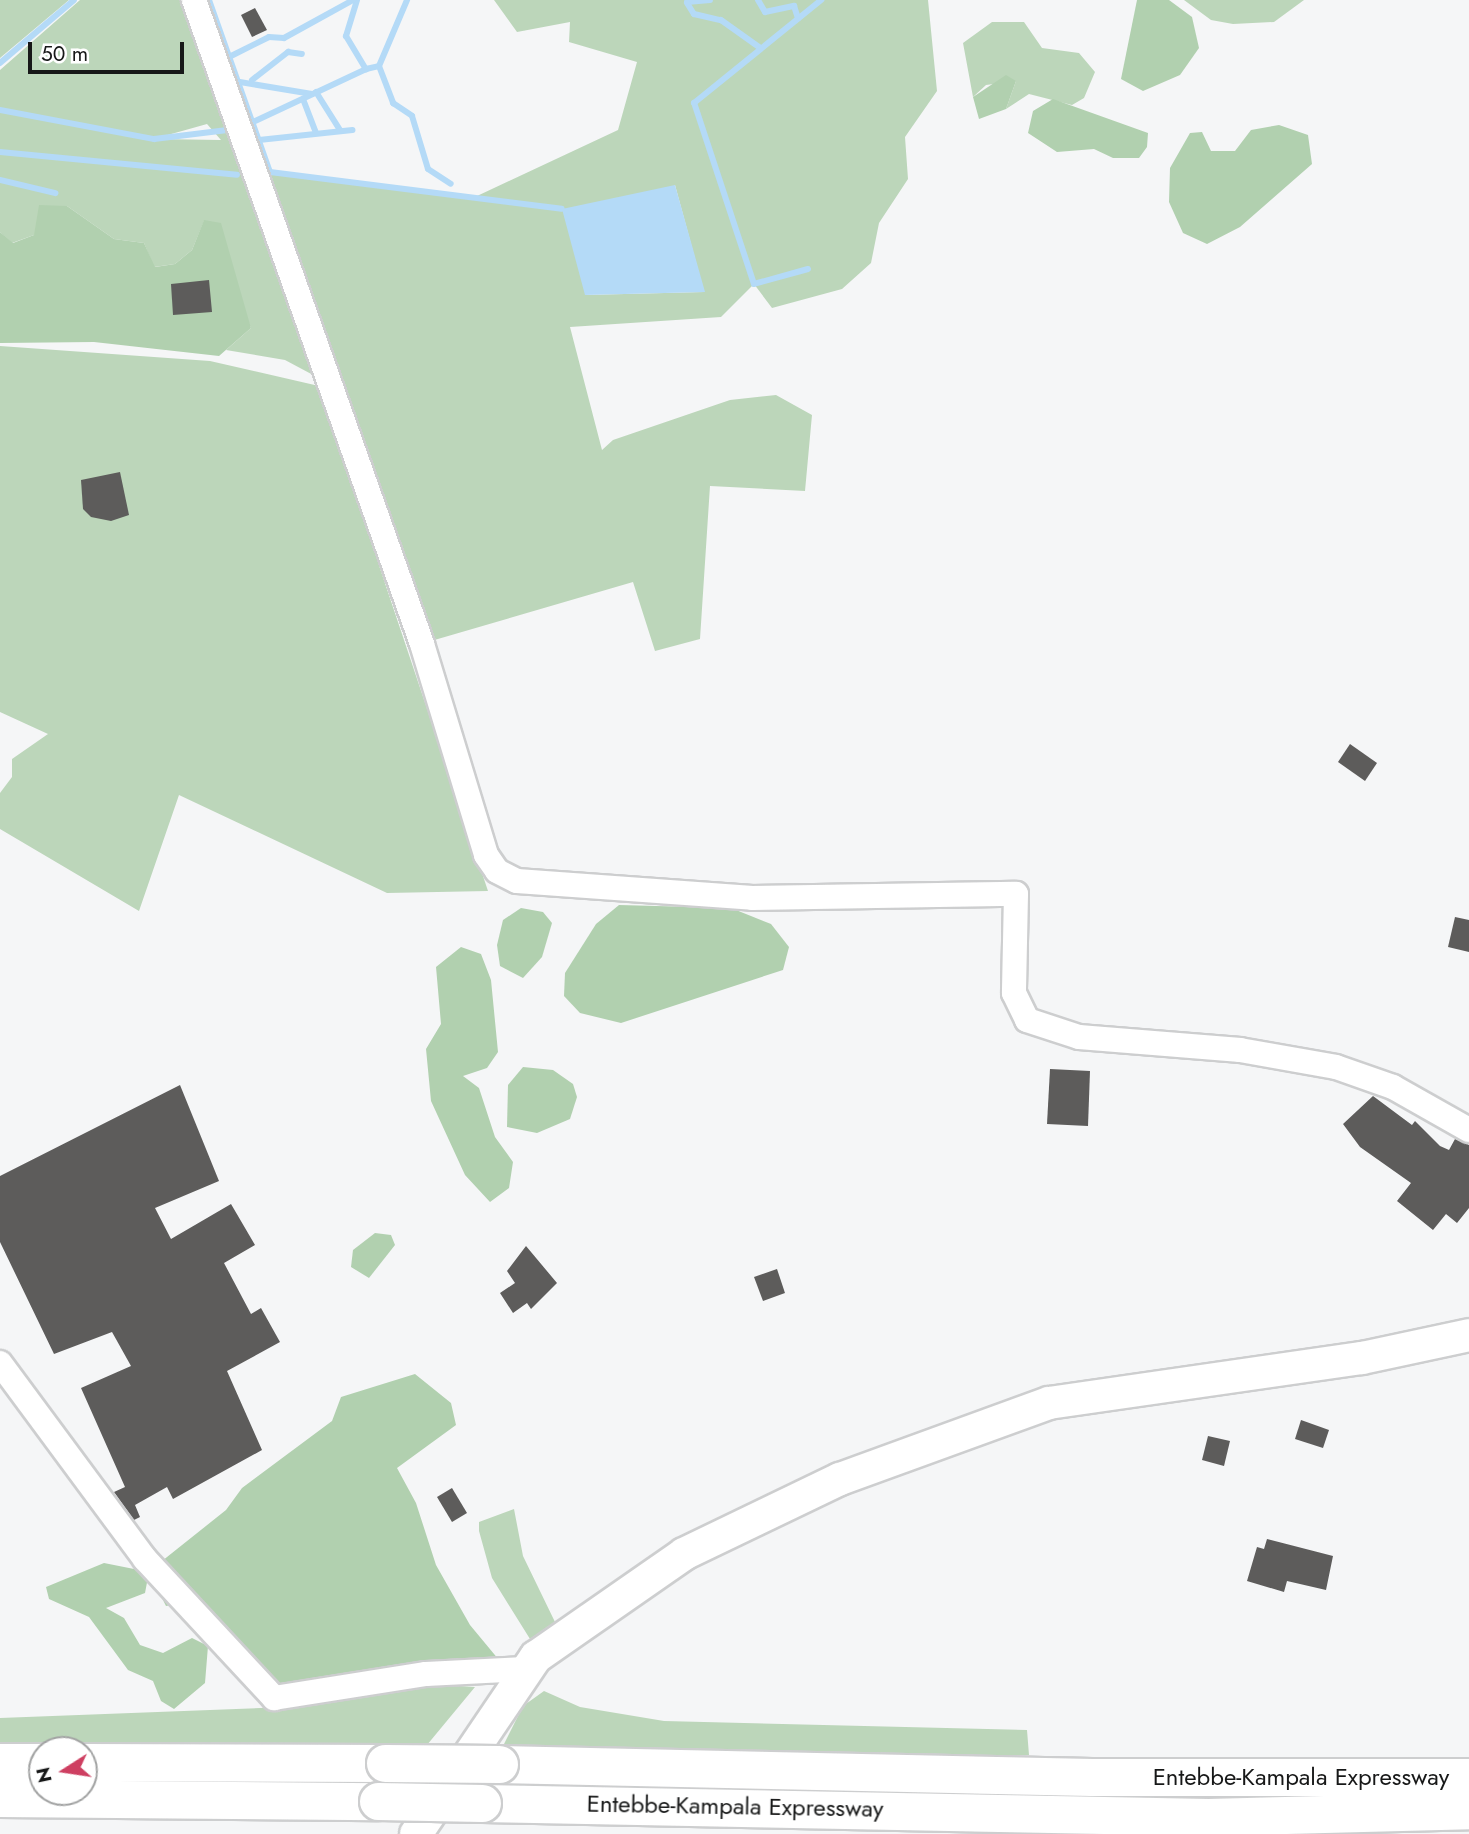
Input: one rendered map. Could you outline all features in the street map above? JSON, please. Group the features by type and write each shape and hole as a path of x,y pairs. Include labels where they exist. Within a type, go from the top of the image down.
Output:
{"highway":[{"path":"0,1762 28,1762"},
{"name":"Entebbe-Kampala Expressway","path":"98,1762 499,1764 1092,1777 1469,1777"},
{"name":"Entebbe-Kampala Expressway","path":"0,1798 378,1801 1208,1817 1469,1810"}],"main road":[{"path":"416,1834 525,1669 594,1612 684,1554 929,1443 1049,1404 1362,1358 1469,1335"}],"street":[{"path":"194,0 497,871 517,881 752,898 1016,894 1014,993 1027,1020 1079,1037 1240,1050 1336,1067 1393,1087 1469,1130"},
{"path":"0,1363 145,1559 274,1698 426,1674 525,1669"}],"green space":[{"path":"0,0 69,0 0,58"},
{"path":"80,0 185,0 315,376 285,360 226,350 251,328 204,221 192,250 175,264 154,267 144,243 114,239 67,206 34,235 12,243 0,232 0,70","holes":["207,124 221,140 157,139 157,138"]},
{"path":"494,0 928,0 937,91 905,137 908,179 879,223 871,263 842,289 772,308 754,284 721,317 570,327 602,450 613,440 730,400 776,395 812,415 805,491 710,486 700,639 655,651 633,582 431,641 267,173 477,196 618,130 637,62 569,42 570,22 517,32","holes":["675,185 704,292 585,295"]},
{"path":"1137,0 1169,0 1192,17 1199,48 1180,75 1143,91 1121,79"},
{"path":"1184,0 1304,0 1274,22 1233,24 1211,20"},
{"path":"992,22 1024,22 1042,48 1079,53 1095,72 1084,98 1072,105 1029,94 1006,109 1016,81 986,85 973,97 963,43"},
{"path":"1006,75 1016,81 1006,109 979,119 973,97"},
{"path":"1053,99 1148,133 1147,147 1139,158 1113,158 1094,149 1057,152 1028,133 1033,111"},
{"path":"1279,125 1308,135 1312,164 1240,227 1207,244 1183,233 1169,202 1170,168 1190,133 1202,132 1211,151 1235,151 1251,130"},
{"path":"39,205 67,206 114,239 144,243 155,267 175,264 192,250 204,220 221,223 251,328 219,356 94,342 0,343 0,232 13,243 34,235"},
{"path":"0,346 210,361 319,386 488,891 387,893 179,795 139,911 0,829 0,793 12,777 12,759 48,734 0,712"},
{"path":"619,905 731,908 771,924 789,947 783,970 621,1023 580,1013 564,996 565,973 596,924"},
{"path":"521,908 543,912 552,923 542,957 523,978 500,966 497,945 503,920"},
{"path":"461,947 481,954 491,980 498,1052 487,1068 463,1076 479,1088 495,1137 513,1162 509,1188 490,1202 465,1175 431,1101 426,1049 441,1024 436,967"},
{"path":"523,1067 553,1070 573,1084 577,1097 570,1119 537,1133 507,1127 508,1085"},
{"path":"375,1233 391,1235 395,1245 369,1278 351,1267 353,1250"},
{"path":"415,1374 451,1403 456,1425 397,1468 416,1503 436,1565 470,1625 499,1660 272,1691 193,1601 166,1606 157,1588 162,1561 226,1510 242,1488 332,1421 341,1397"},
{"path":"514,1509 523,1556 555,1622 530,1639 492,1578 479,1531 479,1522"},
{"path":"104,1563 149,1572 145,1593 106,1608 124,1618 140,1645 163,1653 192,1638 208,1646 205,1683 174,1709 161,1701 153,1681 128,1670 89,1617 49,1599 46,1587"},
{"path":"429,1684 475,1687 422,1751 98,1748 98,1736 28,1736 28,1747 0,1747 0,1718 312,1706"},
{"path":"544,1691 580,1707 664,1721 1027,1730 1029,1755 498,1756 523,1706"}],"water":[{"path":"675,185 705,292 585,295 562,209"}],"building":[{"path":"255,8 267,30 252,37 241,15"},
{"path":"209,280 212,312 173,315 171,284"},
{"path":"120,472 129,515 111,521 91,517 83,509 81,480"},
{"path":"1350,744 1377,763 1365,781 1338,762"},
{"path":"1455,917 1469,920 1469,952 1448,947"},
{"path":"1050,1069 1090,1071 1088,1126 1047,1124"},
{"path":"180,1085 219,1181 155,1208 171,1239 231,1204 255,1245 224,1263 251,1314 261,1308 280,1342 227,1371 262,1450 173,1499 167,1487 135,1505 140,1517 134,1520 114,1492 125,1487 81,1388 131,1366 112,1332 54,1354 0,1242 0,1176"},
{"path":"1373,1096 1412,1125 1415,1121 1440,1146 1449,1150 1455,1139 1469,1145 1469,1208 1457,1223 1446,1214 1433,1230 1397,1201 1411,1183 1360,1147 1343,1124"},
{"path":"526,1246 557,1283 531,1309 527,1303 513,1313 500,1293 515,1283 507,1271"},
{"path":"777,1269 785,1293 763,1301 754,1277"},
{"path":"1301,1420 1329,1430 1323,1448 1295,1439"},
{"path":"1208,1436 1230,1441 1224,1466 1202,1460"},
{"path":"452,1488 467,1513 452,1522 437,1497"},
{"path":"1267,1539 1333,1556 1326,1590 1287,1581 1284,1592 1247,1581 1257,1547 1264,1549"}],"waterway":[{"path":"0,63 74,0"},
{"path":"209,0 270,172 562,209"},
{"path":"231,56 269,37 284,38 353,0"},
{"path":"357,0 346,36 366,69 379,66 407,0"},
{"path":"687,2 710,0"},
{"path":"758,0 765,12 794,6 798,18"},
{"path":"808,269 754,284 694,103 821,0"},
{"path":"687,3 694,14 721,20 759,47"},
{"path":"252,80 288,52 302,54"},
{"path":"379,66 393,103 412,116 428,169 451,184"},
{"path":"253,122 366,69"},
{"path":"240,82 312,94"},
{"path":"316,92 340,130"},
{"path":"303,99 316,133"},
{"path":"0,110 154,139 227,130"},
{"path":"259,140 352,130"},
{"path":"0,152 237,175"},
{"path":"0,180 55,193"}]}
